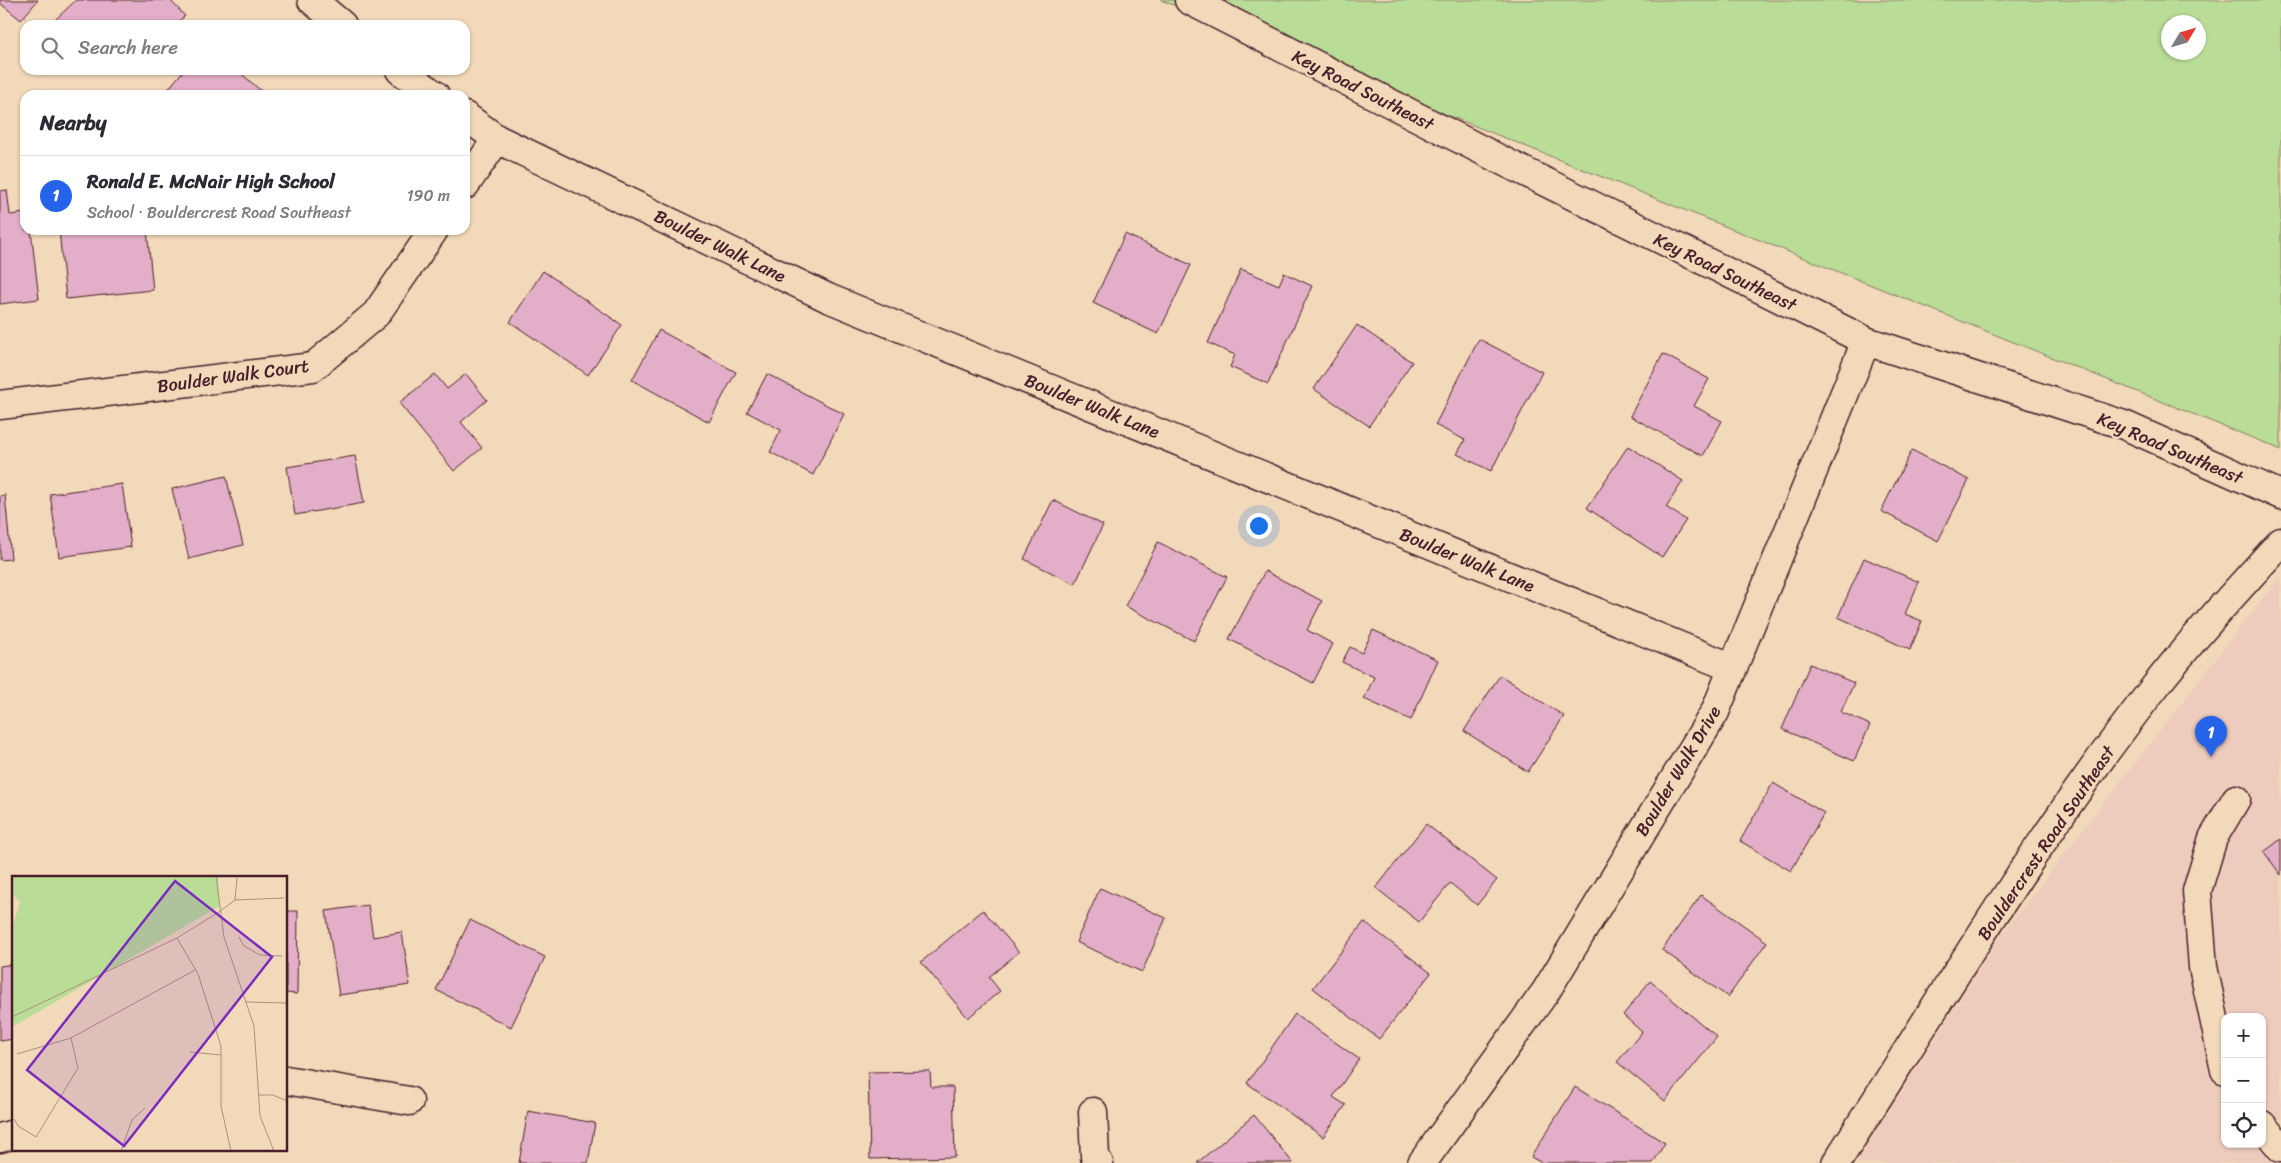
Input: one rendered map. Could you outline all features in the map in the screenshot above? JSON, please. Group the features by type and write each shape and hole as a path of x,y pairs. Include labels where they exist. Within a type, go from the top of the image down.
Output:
{"street":[{"path":"312,0 336,20"},
{"name":"Key Road Southeast","path":"1190,0 1505,162 1866,341 2124,425 2281,495"},
{"path":"407,75 428,90"},
{"name":"Boulder Walk Lane","path":"470,120 497,139 828,298 1733,668"},
{"path":"470,179 497,139"},
{"name":"Boulder Walk Court","path":"0,405 313,368 376,314 431,235"},
{"name":"Boulder Walk Drive","path":"1422,1163 1546,990 1715,712 1866,341"},
{"name":"Bouldercrest Road Southeast","path":"1836,1163 2053,827 2149,694 2207,623 2281,542"},
{"path":"2222,1058 2203,967 2197,891 2213,838 2236,800"},
{"path":"288,1080 409,1101"},
{"path":"1093,1112 1095,1157 1099,1163"},
{"path":"2266,1130 2281,1148"}],"shaded area":[{"path":"2281,575 2281,1163 1856,1163 1999,938"}],"green space":[{"path":"1161,0 2281,0 2281,450 2270,445"}],"building":[{"path":"0,0 38,0 21,20 0,3"},
{"path":"76,0 170,0 185,16 180,20 55,20"},
{"path":"180,75 243,75 260,90 167,90"},
{"path":"7,190 10,215 20,214 20,235 32,235 39,299 0,304 0,191"},
{"path":"1125,234 1191,265 1158,334 1093,303"},
{"path":"60,235 148,235 153,290 66,299"},
{"path":"1241,269 1279,285 1284,273 1312,286 1268,384 1230,367 1235,355 1208,343"},
{"path":"543,271 622,325 588,375 510,322"},
{"path":"1357,325 1412,362 1369,426 1314,389"},
{"path":"659,330 736,372 709,422 632,380"},
{"path":"1479,339 1542,372 1491,471 1457,454 1465,440 1435,425"},
{"path":"1663,354 1709,379 1694,406 1722,421 1703,456 1630,416"},
{"path":"435,374 447,389 466,374 487,400 461,422 482,448 454,471 399,403"},
{"path":"767,374 844,414 813,475 770,452 781,430 747,412"},
{"path":"1628,446 1683,481 1666,507 1686,520 1662,557 1587,508"},
{"path":"1912,450 1969,480 1938,541 1881,511"},
{"path":"355,456 364,503 295,515 287,467"},
{"path":"226,476 243,545 189,559 172,489"},
{"path":"122,484 131,547 59,557 50,494"},
{"path":"5,495 11,559 0,560 0,496"},
{"path":"1053,500 1103,525 1075,584 1024,559"},
{"path":"1158,542 1227,577 1194,641 1125,606"},
{"path":"1864,558 1919,582 1905,614 1922,621 1910,650 1838,617"},
{"path":"1265,571 1322,601 1307,630 1333,644 1313,683 1229,639"},
{"path":"1373,630 1438,660 1411,720 1364,699 1374,677 1342,662 1350,647 1362,653"},
{"path":"1810,664 1854,683 1841,712 1870,725 1854,761 1782,729"},
{"path":"1500,675 1564,716 1528,772 1464,731"},
{"path":"1773,783 1824,813 1791,871 1740,841"},
{"path":"1426,824 1497,880 1477,905 1450,883 1419,922 1376,888"},
{"path":"2281,839 2281,875 2264,852"},
{"path":"1100,888 1166,918 1142,972 1076,942"},
{"path":"1701,895 1767,942 1728,997 1662,950"},
{"path":"368,905 373,937 402,932 410,985 339,995 326,911"},
{"path":"983,910 1019,952 989,977 1000,991 968,1018 921,962"},
{"path":"288,911 298,911 297,994 288,993"},
{"path":"470,920 545,957 511,1027 436,990"},
{"path":"1364,922 1431,973 1379,1039 1313,988"},
{"path":"12,964 12,1039 0,1041 0,966"},
{"path":"1650,981 1717,1037 1665,1101 1617,1062 1642,1032 1623,1015"},
{"path":"1295,1014 1359,1059 1333,1097 1346,1105 1323,1137 1247,1083"},
{"path":"930,1071 931,1087 953,1087 955,1157 870,1159 868,1072"},
{"path":"1575,1087 1665,1143 1653,1163 1542,1163 1531,1157"},
{"path":"528,1111 595,1123 588,1163 519,1163"},
{"path":"1254,1115 1293,1163 1197,1163"}],"place":[{"name":"Ronald E. McNair High School","path":"2211,757"}]}
